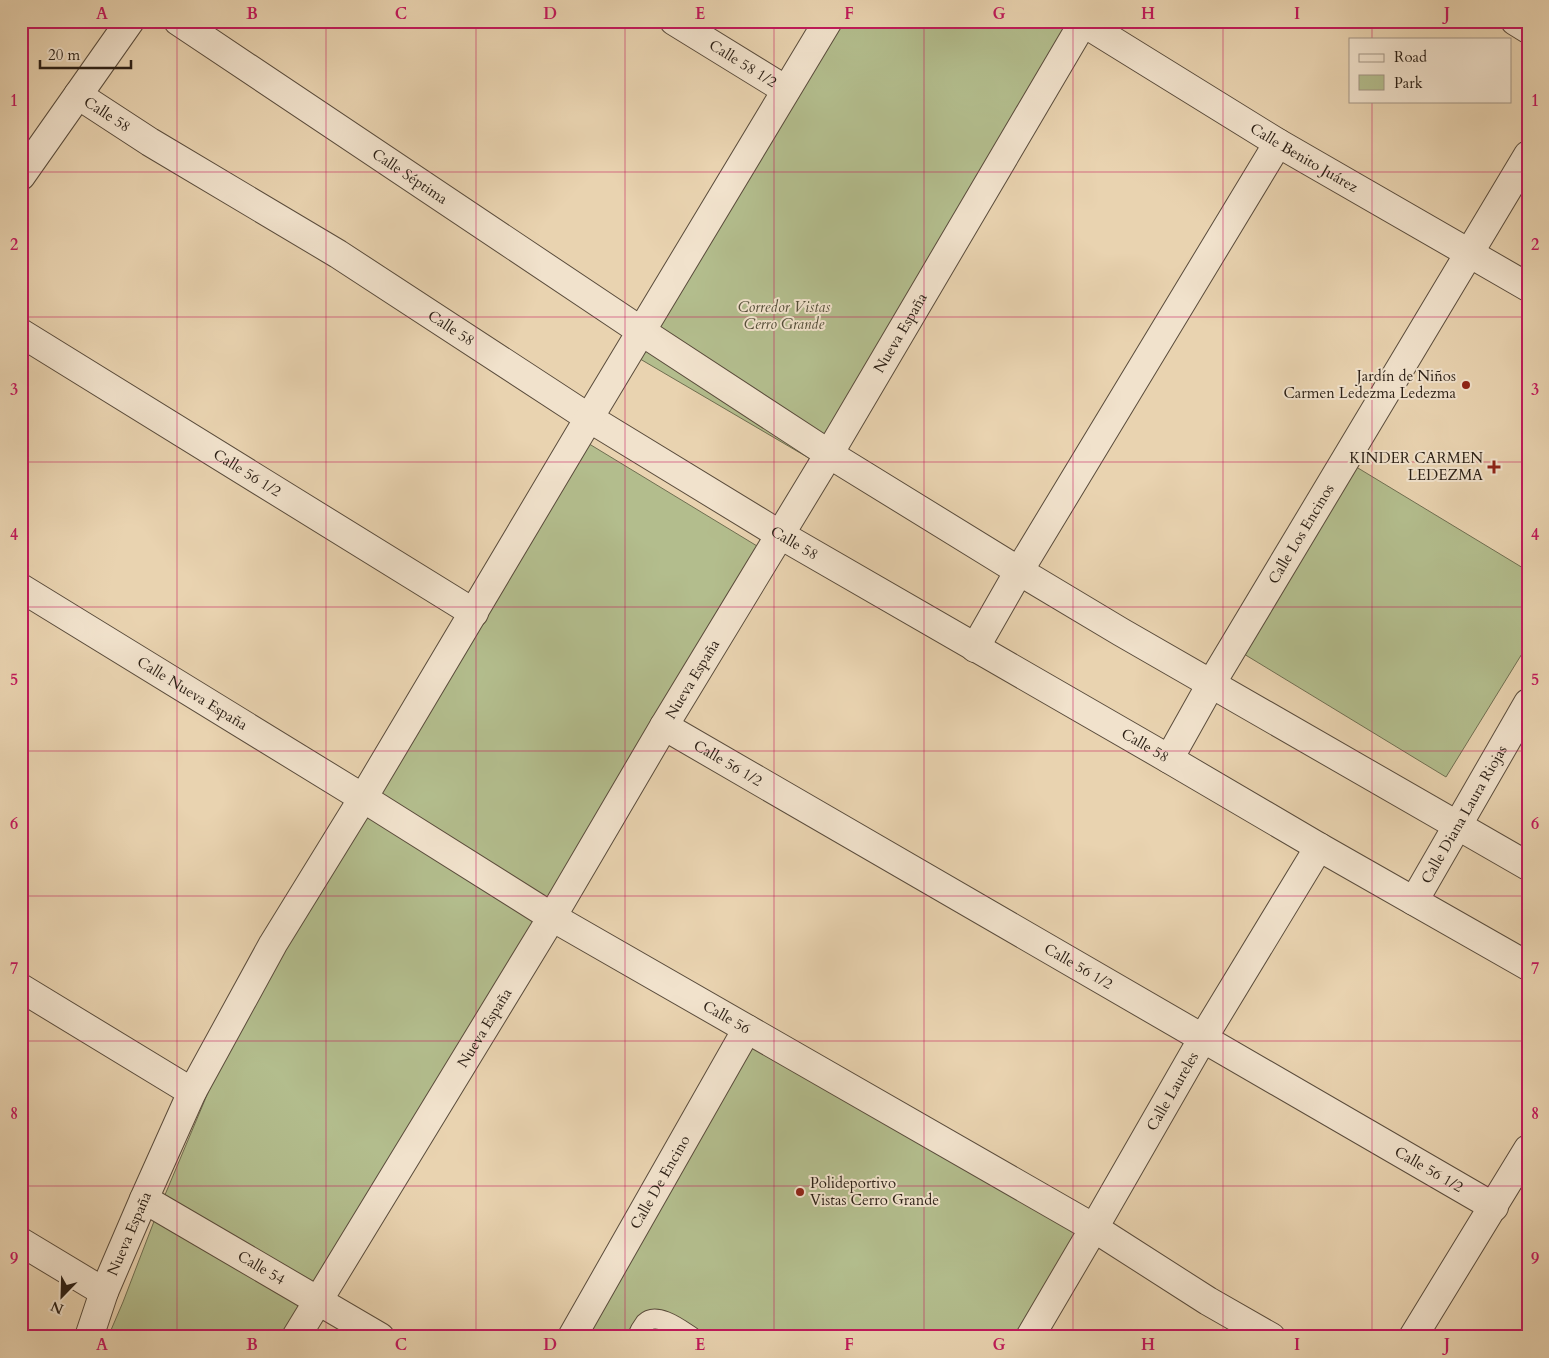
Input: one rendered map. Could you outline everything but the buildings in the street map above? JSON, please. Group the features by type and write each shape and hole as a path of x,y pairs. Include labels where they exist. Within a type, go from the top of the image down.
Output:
{"street":[{"path":"21,176 130,21"},
{"name":"Calle Séptima","path":"178,21 641,331"},
{"name":"Calle 58 1/2","path":"674,21 786,90"},
{"name":"Nueva España","path":"89,1337 104,1292 192,1092 273,944 363,798 828,21"},
{"path":"1515,21 1528,29"},
{"name":"Nueva España","path":"296,1337 552,917 664,726 829,454 1084,22"},
{"name":"Calle Benito Juárez","path":"1084,22 1278,143 1528,287"},
{"name":"Calle 58","path":"78,94 150,142 338,254 589,418 779,534 1528,966"},
{"path":"975,648 1019,571 1278,143"},
{"name":"Calle Los Encinos","path":"1169,759 1210,684 1528,156"},
{"path":"641,331 829,454 1019,571 1210,684 1528,866"},
{"name":"Calle 56 1/2","path":"21,333 474,613"},
{"name":"Calle Nueva España","path":"21,588 363,798"},
{"name":"Calle Diana Laura Riojas","path":"1414,901 1456,825 1528,703"},
{"name":"Calle 56 1/2","path":"664,726 1494,1207"},
{"name":"Calle 56","path":"363,798 552,917 1094,1228 1208,1301 1271,1337"},
{"name":"Calle Laureles","path":"1030,1337 1203,1038 1319,847"},
{"path":"21,988 192,1092"},
{"name":"Calle De Encino","path":"572,1337 747,1029"},
{"path":"1413,1337 1528,1149"},
{"name":"Calle 54","path":"144,1199 380,1337"},
{"path":"21,1242 104,1292"}],"lane":[{"path":"637,1337 646,1322 653,1319 662,1320 692,1337"}],"green space":[{"name":"Corredor Vistas Cerro Grande","path":"839,21 1079,21 819,464 635,356"},
{"path":"586,442 762,549 555,924 368,805"},
{"path":"1353,465 1528,571 1528,644 1446,777 1239,651"},
{"path":"363,810 550,929 317,1298 159,1209 215,1076"},
{"path":"757,1034 1090,1229 1025,1337 586,1337"},
{"path":"158,1211 313,1299 291,1337 108,1337"}],"place":[{"name":"Jardín de Niños Carmen Ledezma Ledezma","path":"1466,385"},
{"name":"KINDER CARMEN LEDEZMA","path":"1494,467"},
{"name":"Polideportivo Vistas Cerro Grande","path":"800,1192"}]}
